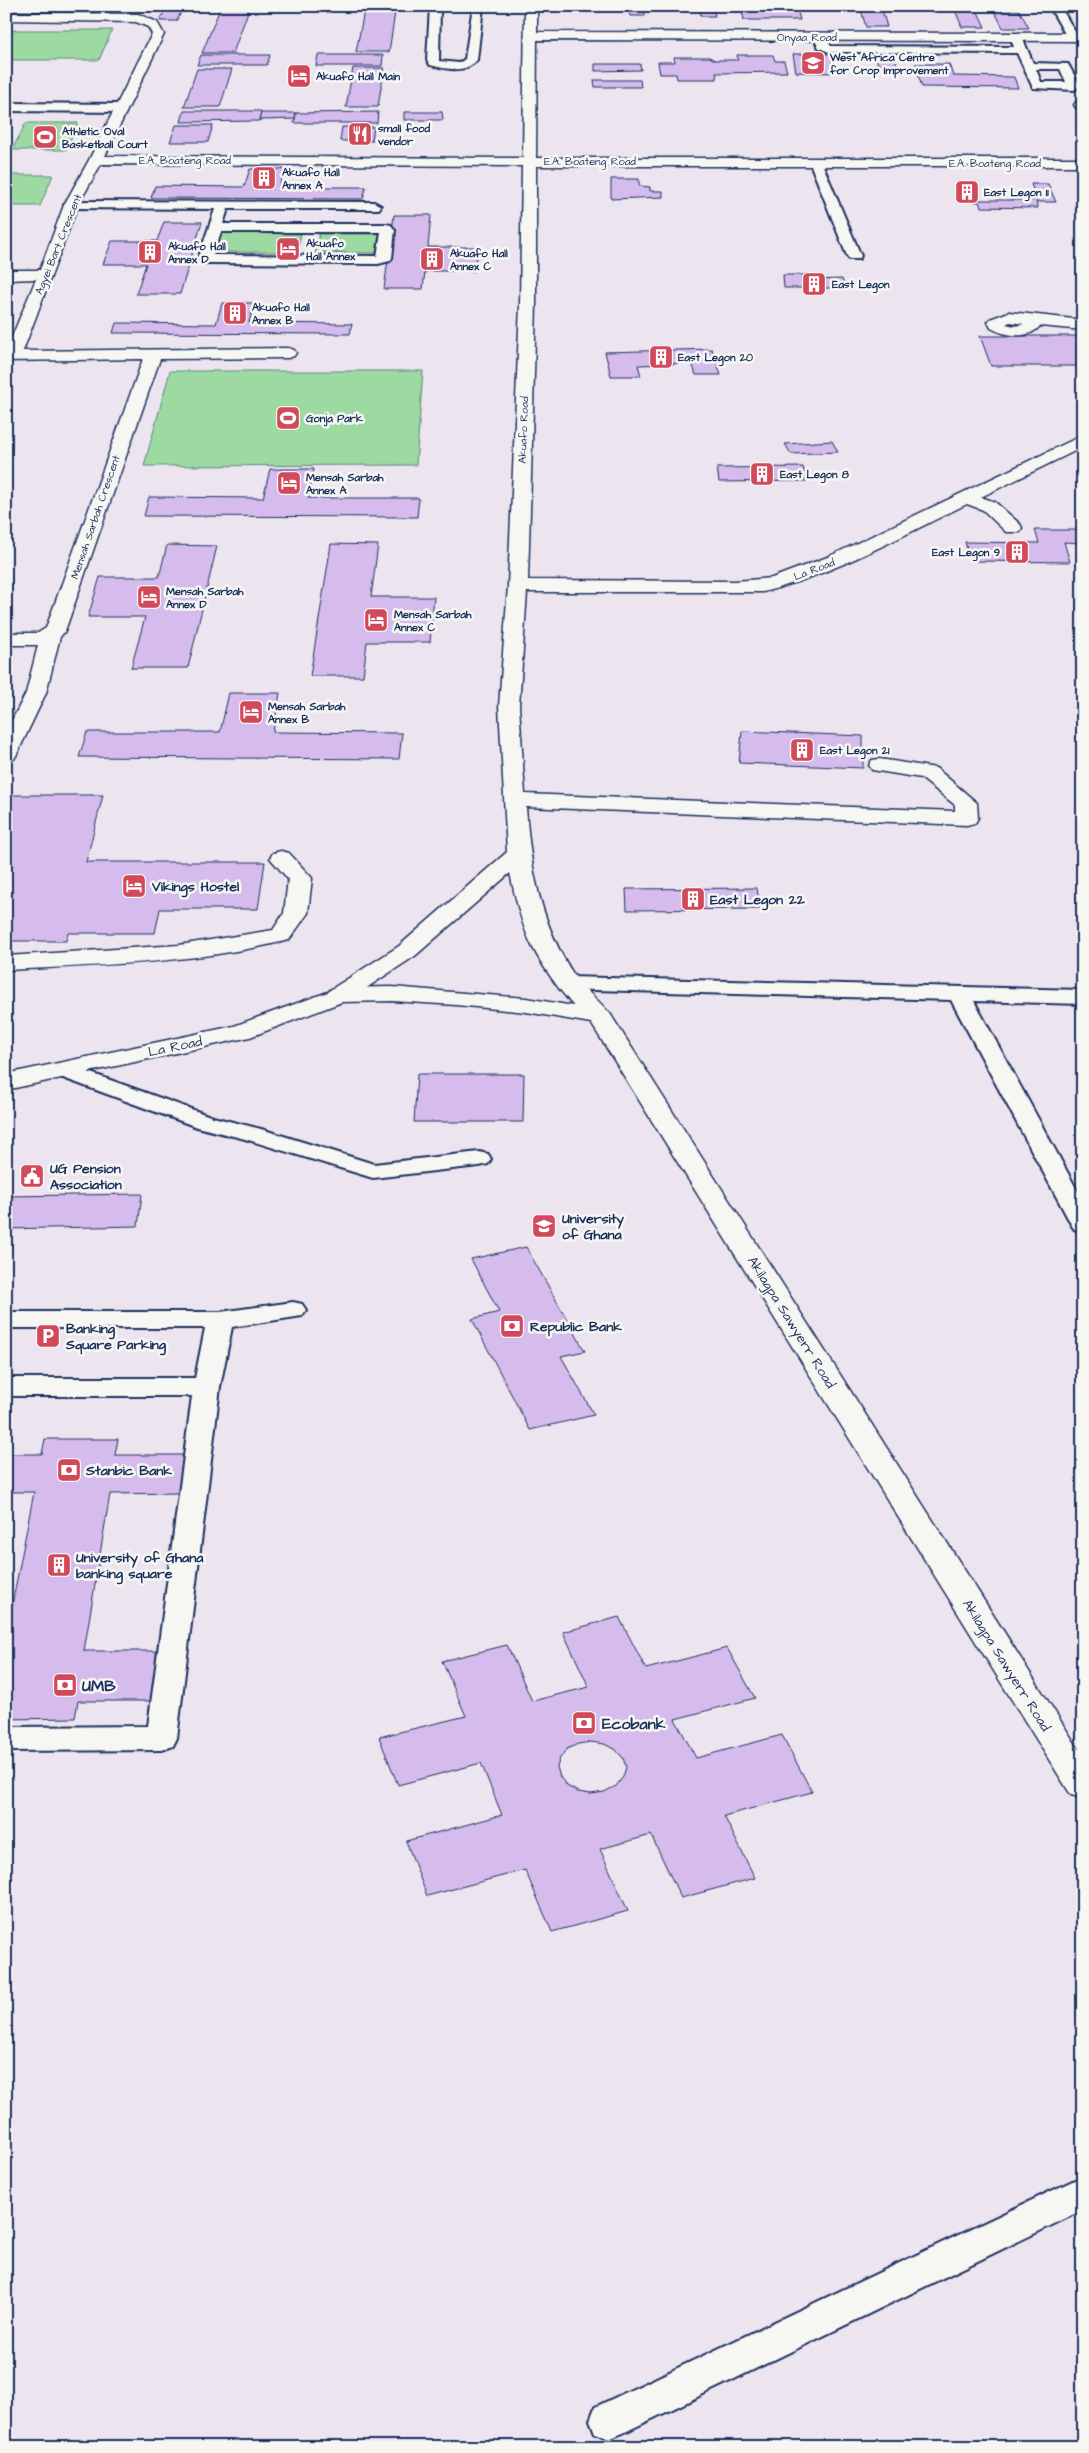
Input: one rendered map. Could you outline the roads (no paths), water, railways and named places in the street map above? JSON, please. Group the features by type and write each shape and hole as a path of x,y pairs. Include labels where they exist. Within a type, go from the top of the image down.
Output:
{"street":[{"name":"Akuafo Road","path":"518,854 509,706 518,586 528,305 531,6"},
{"name":"Agyei Bart Crescent","path":"6,16 113,16 138,18 154,25 158,34 96,160 71,205 46,274 9,356"},
{"name":"Onyaa Road","path":"532,36 819,38 883,43 1016,37 1078,37"},
{"name":"E.A. Boateng Road","path":"96,160 816,163 1083,162"},
{"path":"6,274 46,274"},
{"path":"1030,320 1083,325"},
{"path":"9,356 288,353"},
{"name":"Mensah Sarbah Crescent","path":"6,754 36,693 50,636 55,631 153,354"},
{"name":"La Road","path":"518,586 763,586 780,582 838,560 1083,440"},
{"path":"966,497 989,506 1013,528"},
{"path":"6,639 42,639 50,636"},
{"path":"514,800 967,818 966,803 928,773 880,765"},
{"name":"La Road","path":"6,1082 241,1032 339,995 407,951 518,854"},
{"name":"Akilagpa Sawyerr Road","path":"518,854 527,898 544,946 568,984 600,1018 1083,1785"},
{"path":"6,963 243,945 281,936 296,913 300,878 282,858"},
{"name":"La Road","path":"339,995 392,994 456,998 526,1006 600,1018"}],"lane":[{"path":"435,6 433,60 434,63 450,66 462,65 471,60 478,6"},
{"path":"1054,6 1078,37"},
{"path":"1016,37 1028,66"},
{"path":"883,43 1021,50"},
{"path":"6,107 121,108"},
{"path":"816,163 854,256"},
{"path":"71,205 374,206"},
{"path":"216,228 383,228 388,230 385,258 378,260 205,259 223,206"},
{"path":"568,984 1083,997"},
{"path":"959,994 1083,1224"},
{"path":"63,1070 205,1122 253,1134 373,1171 479,1159"},
{"path":"6,1320 220,1320 293,1310"},
{"path":"6,1739 162,1738 207,1387 220,1320"},
{"path":"6,1387 207,1387"},
{"path":"609,2420 1083,2192"}],"place":[{"name":"West Africa Centre for Crop Improvement","path":"813,63"},
{"name":"Akuafo Hall Main","path":"299,76"},
{"name":"small food vendor","path":"360,134"},
{"name":"Athletic Oval Basketball Court","path":"45,137"},
{"name":"Akuafo Hall Annex A","path":"264,178"},
{"name":"East Legon 11","path":"967,192"},
{"name":"Akuafo Hall Annex","path":"288,249"},
{"name":"Akuafo Hall Annex D","path":"150,252"},
{"name":"Akuafo Hall Annex C","path":"432,259"},
{"name":"East Legon","path":"814,284"},
{"name":"Akuafo Hall Annex B","path":"235,313"},
{"name":"East Legon 20","path":"661,357"},
{"name":"Gonja Park","path":"288,418"},
{"name":"East Legon 8","path":"762,474"},
{"name":"Mensah Sarbah Annex A","path":"289,483"},
{"name":"East Legon 9","path":"1017,552"},
{"name":"Mensah Sarbah Annex D","path":"149,597"},
{"name":"Mensah Sarbah Annex C","path":"376,620"},
{"name":"Mensah Sarbah Annex B","path":"251,712"},
{"name":"East Legon 21","path":"802,750"},
{"name":"Vikings Hostel","path":"134,886"},
{"name":"East Legon 22","path":"693,899"},
{"name":"UG Pension Association","path":"32,1176"},
{"name":"University of Ghana","path":"544,1226"},
{"name":"Republic Bank","path":"512,1326"},
{"name":"Banking Square Parking","path":"48,1336"},
{"name":"Stanbic Bank","path":"69,1470"},
{"name":"University of Ghana banking square","path":"59,1565"},
{"name":"UMB","path":"65,1685"},
{"name":"Ecobank","path":"584,1723"}]}
